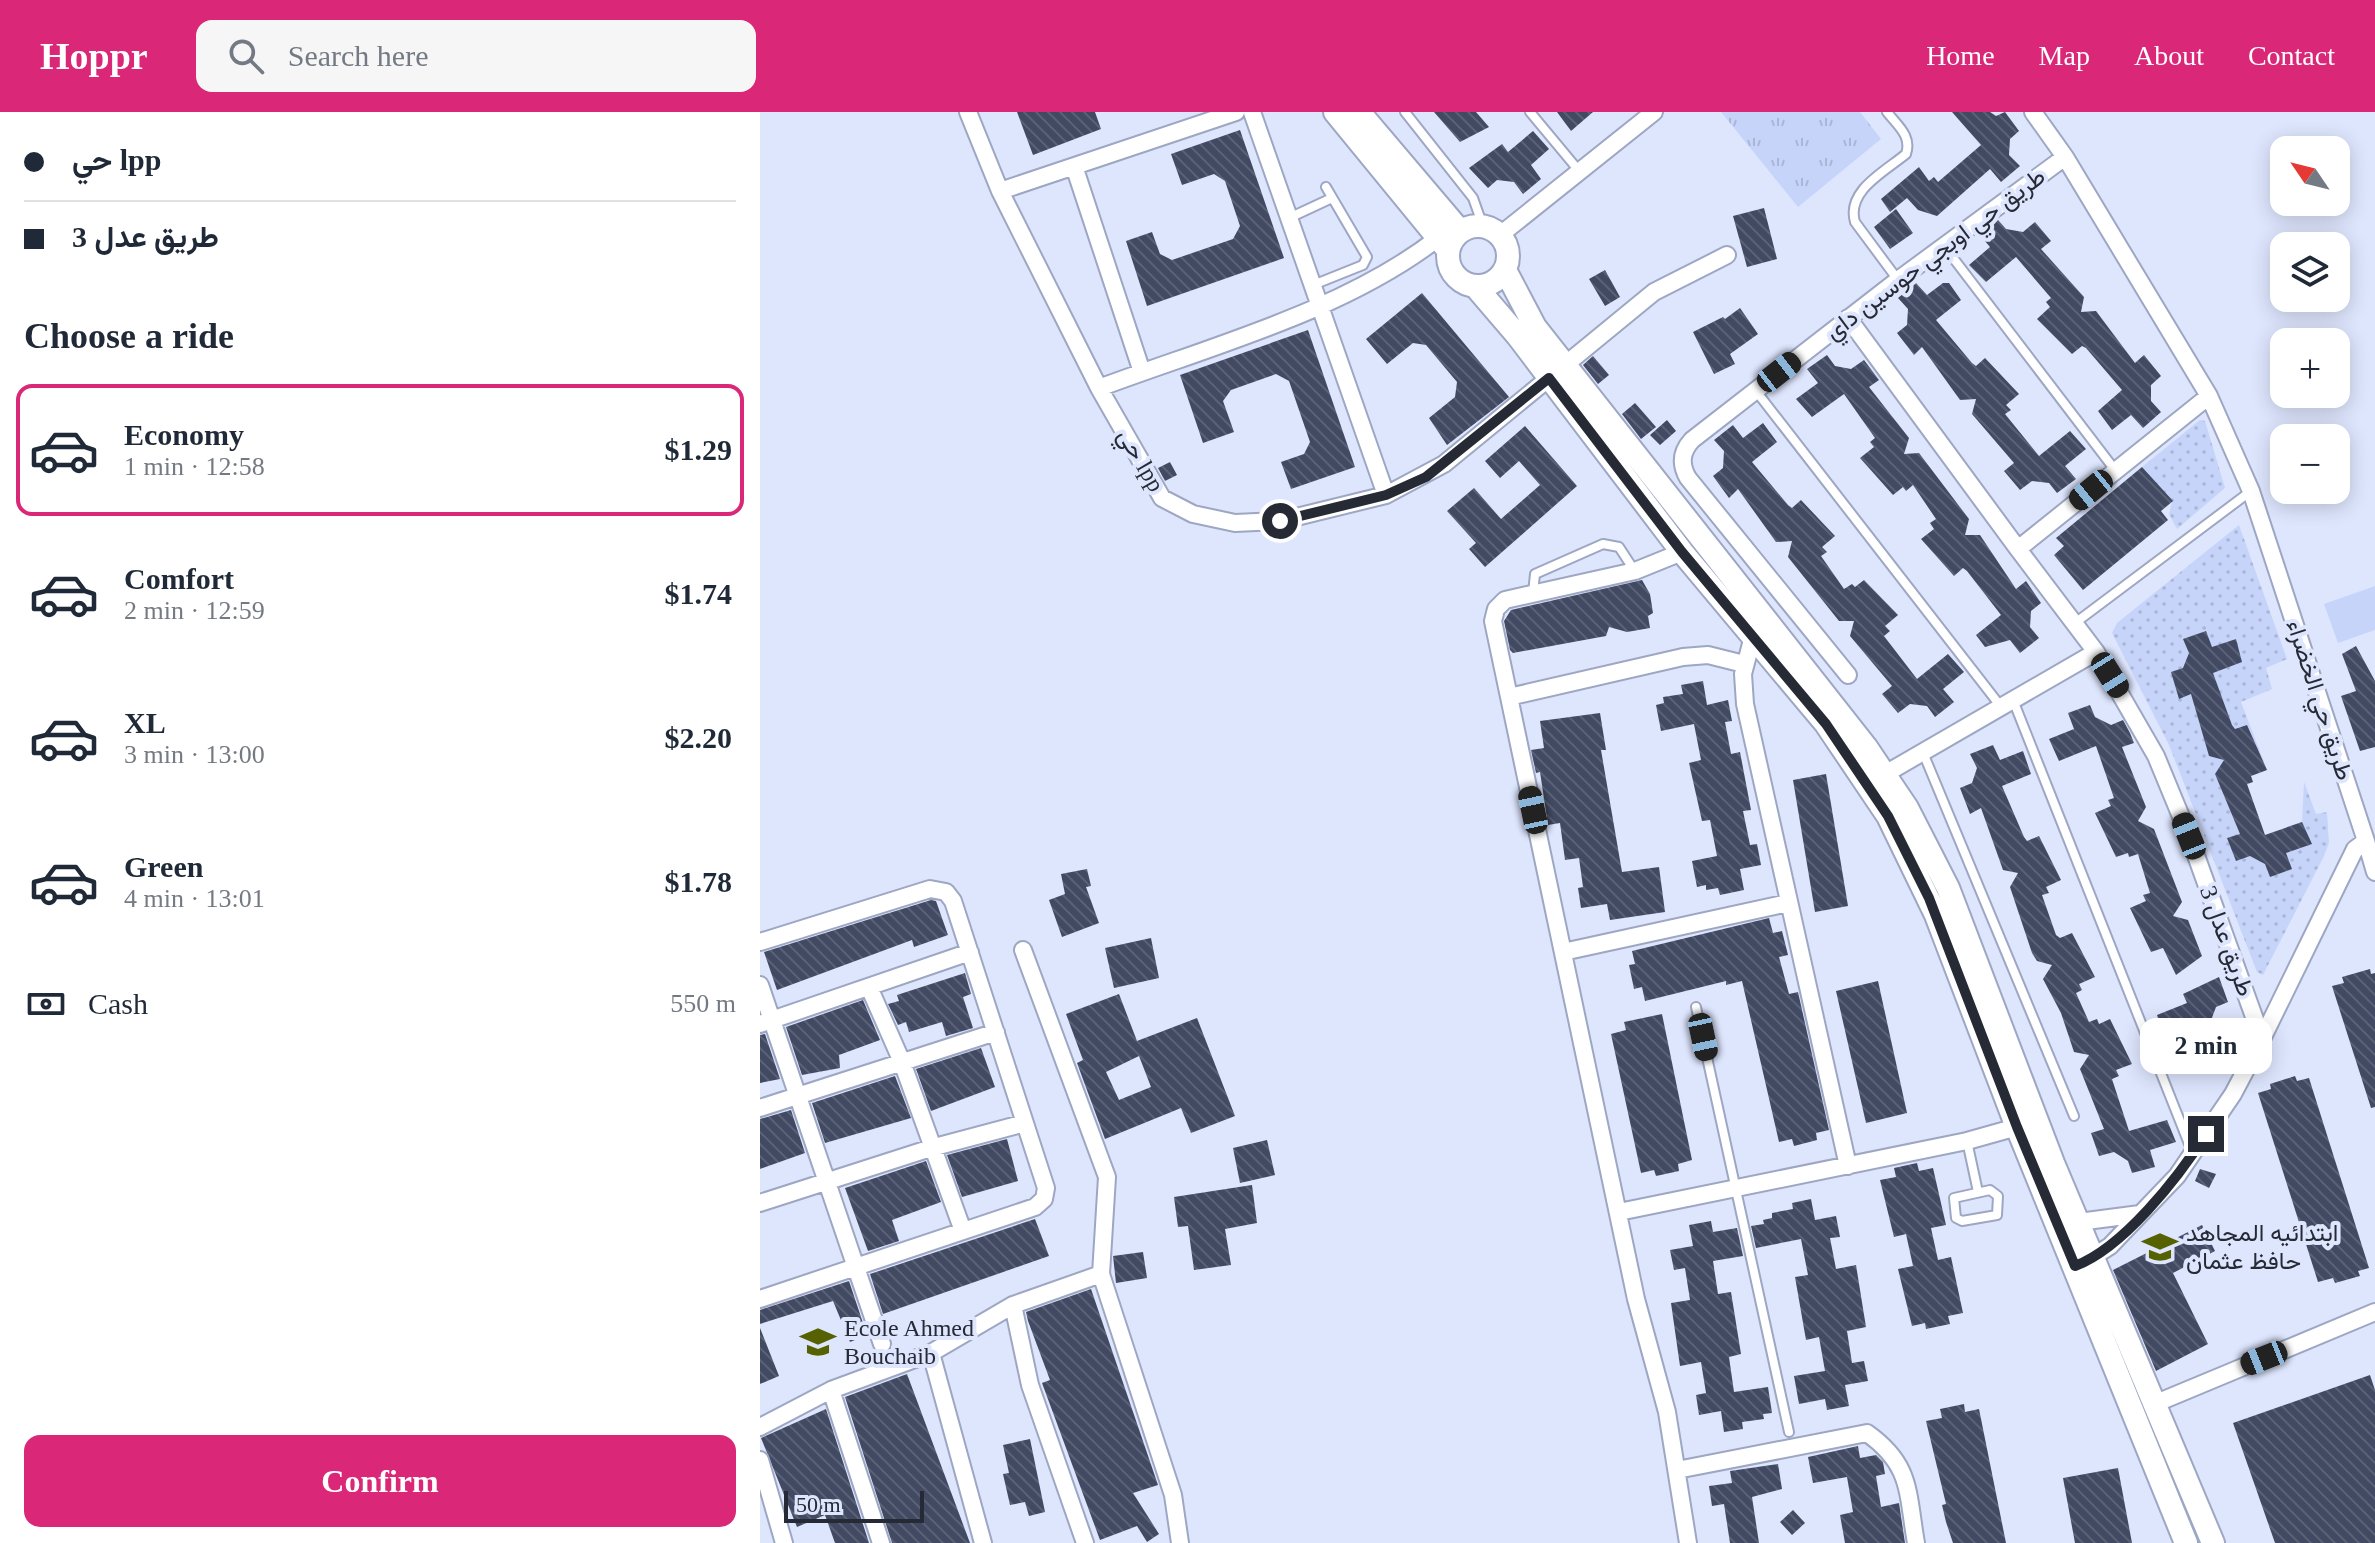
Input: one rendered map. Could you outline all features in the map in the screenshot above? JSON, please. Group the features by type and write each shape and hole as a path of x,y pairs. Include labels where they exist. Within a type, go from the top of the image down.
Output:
{"main road":[{"path":"1335,112 1448,240"},
{"path":"1359,112 1448,240 1448,261 1457,279 1475,286 1557,371 1885,774 1907,808 1948,888 2067,1225"},
{"path":"1448,240 1492,230 1508,252 1505,270 1493,283 1475,286"},
{"path":"1505,270 1557,371 1682,552 1849,754 1906,848 1970,1001 2017,1127 2154,1404 2213,1543"},
{"path":"2085,1262 2186,1543"}],"street":[{"name":"حي lpp","path":"968,112 1000,191 1099,388 1162,498 1193,514 1235,523 1280,521 1386,495 1444,464 1654,292 1727,255"},
{"path":"1000,191 1075,169 1236,112"},
{"path":"1252,112 1386,495"},
{"path":"1492,230 1580,172 1654,112"},
{"name":"طريق حي اوبجي حوسين داي","path":"1848,675 1684,472 1682,458 1687,445 1755,390 2065,157 2033,112"},
{"name":"طريق حي الخضراء","path":"2065,157 2209,396 2251,491 2375,872"},
{"path":"1075,169 1142,372"},
{"path":"1099,388 1320,305 1368,284 1448,240"},
{"path":"1848,318 2018,549 2209,396"},
{"name":"طريق عدل 3","path":"2018,549 2096,652 2156,756 2189,836 2262,1039"},
{"path":"1682,552 1635,571 1505,600 1494,615 1563,952 1677,1470 1688,1543"},
{"path":"1752,640 1744,664 1745,704 1848,1166"},
{"path":"1885,774 1924,755 2096,652"},
{"path":"1509,697 1683,657 1720,656 1744,664"},
{"path":"2085,1262 2140,1214 2193,1154 2233,1094 2355,849 2366,841"},
{"path":"760,942 935,888 946,892 953,901 1046,1188 1044,1199 1035,1207 760,1299"},
{"path":"1563,952 1788,903"},
{"path":"1023,950 1107,1177 1101,1274 1173,1495 1180,1543"},
{"path":"766,1022 970,952"},
{"path":"760,985 766,1022 828,1181 882,1344"},
{"path":"869,987 902,1062 963,1231"},
{"path":"760,1108 996,1032"},
{"path":"760,1203 931,1148 1025,1123"},
{"path":"1619,1212 1967,1141 2017,1127"},
{"path":"2067,1225 2140,1214"},
{"path":"760,1427 831,1390 931,1353 1013,1305 1101,1274"},
{"path":"1013,1305 1030,1385 1085,1543"},
{"path":"2154,1404 2375,1312"},
{"path":"931,1353 983,1543"},
{"path":"831,1390 881,1543"},
{"path":"1677,1470 1867,1433 1891,1450 1904,1473 1916,1543"},
{"path":"760,1460 784,1543"}],"lane":[{"path":"1405,112 1473,198 1492,230"},
{"path":"1530,112 1580,172"},
{"path":"1887,112 1908,138 1909,147 1906,154 1862,190 1852,212 1855,222 1898,280"},
{"path":"1313,285 1363,265 1367,260 1367,253 1326,187"},
{"path":"1289,218 1332,198"},
{"path":"1944,246 2115,470"},
{"path":"1755,390 2008,704 2193,1154"},
{"path":"2074,624 2251,491"},
{"path":"1533,593 1531,581 1538,572 1603,544 1619,547 1635,571"},
{"path":"1924,755 2074,1116"},
{"path":"1696,1007 1789,1432"},
{"path":"1967,1141 1978,1192"},
{"path":"1996,1191 1999,1212 1993,1217 1959,1220 1954,1198 1978,1192 1996,1191"}],"green space":[{"path":"1721,112 1860,112 1881,139 1798,207"},
{"path":"2200,420 2205,421 2225,488 2177,529 2169,514 2172,501 2142,467"},
{"path":"2239,525 2287,659 2266,668 2272,689 2241,702 2267,770 2251,776 2253,782 2247,785 2265,835 2302,822 2304,782 2316,814 2327,812 2329,843 2263,975 2257,972 2169,745 2112,633 2117,623"},
{"path":"2375,586 2375,630 2338,643 2324,604"}],"building":[{"path":"1017,112 1095,112 1101,129 1033,155"},
{"path":"1434,112 1476,112 1489,127 1460,142"},
{"path":"1557,112 1593,112 1571,131"},
{"path":"1952,112 1990,112 1996,116 2005,112 2019,131 2010,139 2009,155 2020,166 2001,182 1990,169 1937,216 1918,210 1907,198 1890,212 1881,199 1919,167 1929,181 1934,177 1938,182 1981,145"},
{"path":"1240,130 1284,258 1147,306 1126,241 1152,232 1160,254 1172,260 1233,239 1240,226 1225,181 1214,174 1182,185 1171,154"},
{"path":"1533,131 1549,149 1531,165 1541,179 1523,194 1514,182 1497,180 1488,188 1469,168 1502,144 1508,152"},
{"path":"1764,208 1777,259 1747,267 1733,216"},
{"path":"1896,209 1913,233 1890,249 1874,227"},
{"path":"1998,220 2006,229 2023,232 2035,222 2051,241 2041,249 2084,297 2081,312 2096,311 2135,363 2144,355 2161,376 2151,385 2151,401 2161,412 2143,428 2131,415 2112,430 2098,411 2122,390 2086,348 2082,346 2072,354 2037,319 2050,307 2046,302 2051,298 2016,257 1986,282 1969,265 1990,247 1979,234"},
{"path":"1605,270 1620,297 1605,306 1589,279"},
{"path":"1916,283 1927,295 1943,283 1949,283 1961,300 1936,320 1972,363 1976,366 1985,358 2019,394 2006,405 2011,410 2005,414 2039,456 2070,431 2086,449 2065,466 2076,479 2057,493 2049,483 2032,481 2020,490 2004,471 2014,463 1972,414 1976,399 1960,400 1922,347 1914,355 1897,333 1907,325 1908,309 1898,298"},
{"path":"1422,293 1509,397 1447,445 1429,418 1455,397 1457,382 1426,345 1413,343 1387,364 1366,339"},
{"path":"1740,308 1758,334 1730,354 1735,364 1714,374 1693,332 1723,317 1725,319"},
{"path":"1308,330 1355,467 1291,489 1281,462 1304,454 1310,442 1289,381 1276,374 1231,390 1223,401 1234,432 1203,443 1180,375"},
{"path":"1827,355 1835,366 1851,369 1864,360 1879,380 1869,387 1909,438 1904,454 1919,453 1969,519 1965,535 1980,535 2016,589 2026,581 2041,603 2031,611 2030,627 2039,638 2020,653 2010,640 1985,647 1976,635 2001,615 1967,571 1963,568 1954,576 1921,539 1934,529 1930,523 1936,519 1913,485 1906,491 1903,487 1893,495 1860,458 1874,447 1870,442 1875,438 1844,394 1812,417 1796,399 1818,383 1807,369"},
{"path":"1593,356 1609,375 1598,384 1583,365"},
{"path":"1635,403 1656,427 1641,439 1622,414"},
{"path":"1667,420 1676,431 1660,445 1650,435"},
{"path":"1763,423 1777,442 1752,462 1788,505 1792,508 1801,500 1835,536 1822,547 1827,552 1821,556 1844,589 1852,584 1855,587 1864,580 1898,615 1885,626 1890,631 1884,636 1917,679 1948,654 1964,672 1943,689 1954,702 1935,717 1927,706 1910,704 1898,713 1882,694 1892,686 1850,636 1854,621 1839,621 1788,557 1792,541 1776,542 1738,489 1729,498 1713,476 1723,468 1724,451 1714,440 1733,425 1743,438"},
{"path":"1525,426 1577,486 1485,567 1469,549 1476,543 1447,511 1474,488 1501,519 1540,485 1519,461 1500,478 1485,461"},
{"path":"1170,462 1177,475 1165,481 1158,468"},
{"path":"2142,467 2173,501 2161,511 2168,520 2083,590 2054,555 2064,546 2056,538"},
{"path":"1642,580 1650,594 1653,613 1648,616 1650,628 1627,632 1609,627 1606,636 1513,653 1510,650 1504,621 1511,610"},
{"path":"2206,631 2212,647 2236,639 2242,662 2213,673 2232,725 2235,729 2247,725 2267,770 2251,776 2253,782 2247,784 2265,835 2302,822 2312,844 2286,853 2292,869 2270,877 2265,864 2250,856 2236,861 2227,838 2240,834 2215,774 2224,760 2209,756 2191,694 2179,699 2171,672 2183,668 2189,653 2183,639"},
{"path":"2356,646 2375,681 2375,747 2360,751 2341,696 2356,691 2342,654"},
{"path":"1703,681 1707,705 1728,700 1732,721 1725,722 1731,754 1740,752 1751,810 1743,811 1750,845 1757,844 1761,865 1740,869 1744,890 1720,895 1718,888 1706,890 1706,885 1697,887 1692,861 1717,856 1710,820 1702,821 1689,763 1701,760 1694,724 1661,731 1656,705 1664,703 1663,697 1683,694 1681,685"},
{"path":"2090,705 2095,717 2111,725 2123,720 2130,733 2134,743 2122,747 2146,807 2138,821 2154,829 2182,902 2173,916 2188,920 2202,956 2176,975 2163,948 2151,952 2130,908 2146,901 2143,895 2150,893 2138,854 2116,857 2095,813 2111,806 2108,800 2114,798 2096,746 2059,761 2049,739 2074,729 2068,713"},
{"path":"1600,713 1606,750 1601,750 1622,872 1659,867 1665,912 1610,920 1607,904 1581,908 1578,888 1583,887 1579,858 1565,860 1560,823 1548,825 1540,772 1536,773 1531,750 1544,748 1540,721"},
{"path":"1993,745 2000,760 2023,751 2031,774 2002,786 2024,837 2027,841 2039,836 2061,880 2046,887 2049,893 2042,895 2056,935 2060,938 2072,933 2095,977 2079,984 2082,990 2076,993 2089,1022 2097,1019 2099,1024 2110,1019 2132,1064 2116,1070 2119,1076 2112,1079 2129,1131 2167,1120 2176,1142 2150,1150 2155,1167 2132,1173 2128,1161 2114,1152 2099,1156 2091,1133 2104,1129 2080,1069 2089,1055 2074,1052 2061,1013 2043,979 2052,965 2037,961 2032,953 2010,887 2018,873 2003,870 1981,808 1970,814 1960,788 1972,783 1977,768 1970,754"},
{"path":"1826,774 1848,906 1815,912 1793,780"},
{"path":"1087,869 1091,886 1086,887 1099,923 1062,937 1049,900 1065,894 1061,874"},
{"path":"936,901 948,935 914,947 912,940 777,990 764,952"},
{"path":"1769,918 1773,933 1782,931 1788,955 1779,957 1789,994 1798,992 1829,1130 1816,1133 1817,1140 1794,1146 1792,1139 1779,1142 1742,981 1726,985 1726,981 1645,1001 1642,987 1634,989 1629,965 1635,964 1632,951"},
{"path":"1151,938 1159,978 1114,988 1105,948"},
{"path":"2370,969 2371,974 2375,973 2375,1107 2371,1108 2332,986 2344,983 2342,977"},
{"path":"965,973 971,994 963,997 973,1028 946,1036 942,1022 909,1032 906,1022 898,1025 888,1004 899,1001 897,995"},
{"path":"2219,977 2228,1002 2216,1007 2210,1023 2217,1036 2194,1045 2188,1030 2164,1038 2157,1015 2187,1003 2183,994"},
{"path":"1878,981 1907,1113 1866,1123 1836,991"},
{"path":"1119,994 1137,1041 1197,1018 1235,1116 1191,1133 1181,1108 1105,1139 1077,1063 1083,1060 1066,1014","holes":["1139,1056 1151,1087 1119,1100 1106,1072"]},
{"path":"863,1000 880,1040 839,1055 840,1068 802,1075 786,1027"},
{"path":"1662,1014 1692,1160 1678,1164 1679,1171 1656,1176 1654,1170 1641,1173 1611,1034 1626,1030 1624,1022"},
{"path":"765,1034 780,1079 760,1083 760,1035"},
{"path":"981,1048 995,1087 931,1111 916,1069"},
{"path":"895,1076 911,1118 825,1143 812,1103"},
{"path":"2295,1076 2297,1081 2309,1078 2369,1268 2358,1271 2360,1276 2335,1283 2333,1278 2318,1282 2258,1093 2271,1089 2270,1084"},
{"path":"791,1110 805,1153 760,1169 760,1119"},
{"path":"1007,1139 1018,1181 962,1197 947,1155"},
{"path":"1267,1140 1275,1175 1240,1183 1233,1148"},
{"path":"926,1161 941,1202 892,1220 899,1241 868,1251 845,1188"},
{"path":"1917,1163 1919,1171 1933,1168 1946,1225 1931,1228 1938,1260 1951,1257 1963,1313 1948,1316 1950,1324 1926,1329 1925,1323 1912,1326 1898,1269 1913,1266 1906,1234 1894,1237 1880,1180 1896,1177 1894,1168"},
{"path":"2200,1169 2216,1174 2209,1188 2195,1181"},
{"path":"1252,1185 1257,1223 1225,1229 1231,1265 1194,1270 1188,1226 1178,1227 1174,1197"},
{"path":"1811,1199 1815,1220 1836,1216 1840,1237 1830,1238 1836,1269 1856,1265 1866,1327 1847,1331 1852,1363 1864,1361 1868,1381 1845,1385 1849,1406 1827,1410 1825,1399 1799,1404 1794,1376 1825,1371 1819,1337 1806,1340 1795,1277 1808,1275 1801,1239 1756,1248 1751,1226 1764,1224 1763,1220 1772,1218 1772,1213 1793,1209 1792,1203"},
{"path":"1035,1219 1049,1256 883,1314 870,1274"},
{"path":"1711,1221 1713,1232 1737,1228 1743,1256 1713,1261 1718,1294 1731,1292 1741,1354 1729,1357 1734,1392 1768,1387 1772,1413 1763,1414 1764,1419 1742,1422 1743,1429 1724,1432 1721,1411 1699,1415 1696,1395 1706,1393 1701,1362 1680,1366 1671,1303 1690,1300 1685,1268 1674,1270 1670,1250 1693,1246 1689,1225"},
{"path":"2202,1225 2215,1251 2173,1273 2208,1344 2156,1371 2113,1270"},
{"path":"1143,1252 1147,1278 1116,1283 1113,1256"},
{"path":"849,1281 867,1335 850,1342 833,1301 760,1324 760,1310"},
{"path":"1091,1289 1158,1485 1133,1493 1159,1534 1147,1542 1137,1526 1100,1540 1042,1383 1050,1380 1026,1312"},
{"path":"760,1328 779,1376 760,1384"},
{"path":"907,1374 970,1543 892,1543 845,1397"},
{"path":"2370,1375 2375,1390 2375,1543 2275,1543 2233,1423"},
{"path":"1964,1404 1965,1412 1979,1409 2006,1543 1953,1543 1946,1522 1942,1505 1946,1504 1926,1421 1942,1418 1940,1409"},
{"path":"826,1409 869,1543 835,1543 825,1515 797,1527 761,1438"},
{"path":"1030,1439 1045,1512 1029,1516 1025,1502 1010,1505 1003,1474 1009,1473 1003,1445"},
{"path":"1858,1446 1860,1458 1876,1455 1883,1462 1885,1474 1876,1476 1881,1507 1899,1503 1905,1543 1845,1543 1840,1515 1853,1512 1847,1477 1813,1483 1808,1457"},
{"path":"1778,1464 1782,1489 1752,1497 1759,1543 1730,1543 1724,1504 1712,1506 1709,1486 1732,1483 1730,1471"},
{"path":"2118,1468 2132,1543 2075,1543 2063,1478"},
{"path":"1793,1510 1805,1523 1792,1535 1780,1522"}],"place":[{"name":"ابتدائيه المجاهد حافظ عثمان","path":"2160,1247"},
{"name":"Ecole Ahmed Bouchaib","path":"818,1342"}],"route":[{"path":"1280,521 1386,495 1426,477 1549,378 1752,640 1826,724 1888,816 1929,898 2017,1127 2075,1266 2095,1259 2160,1196 2206,1134"}]}
